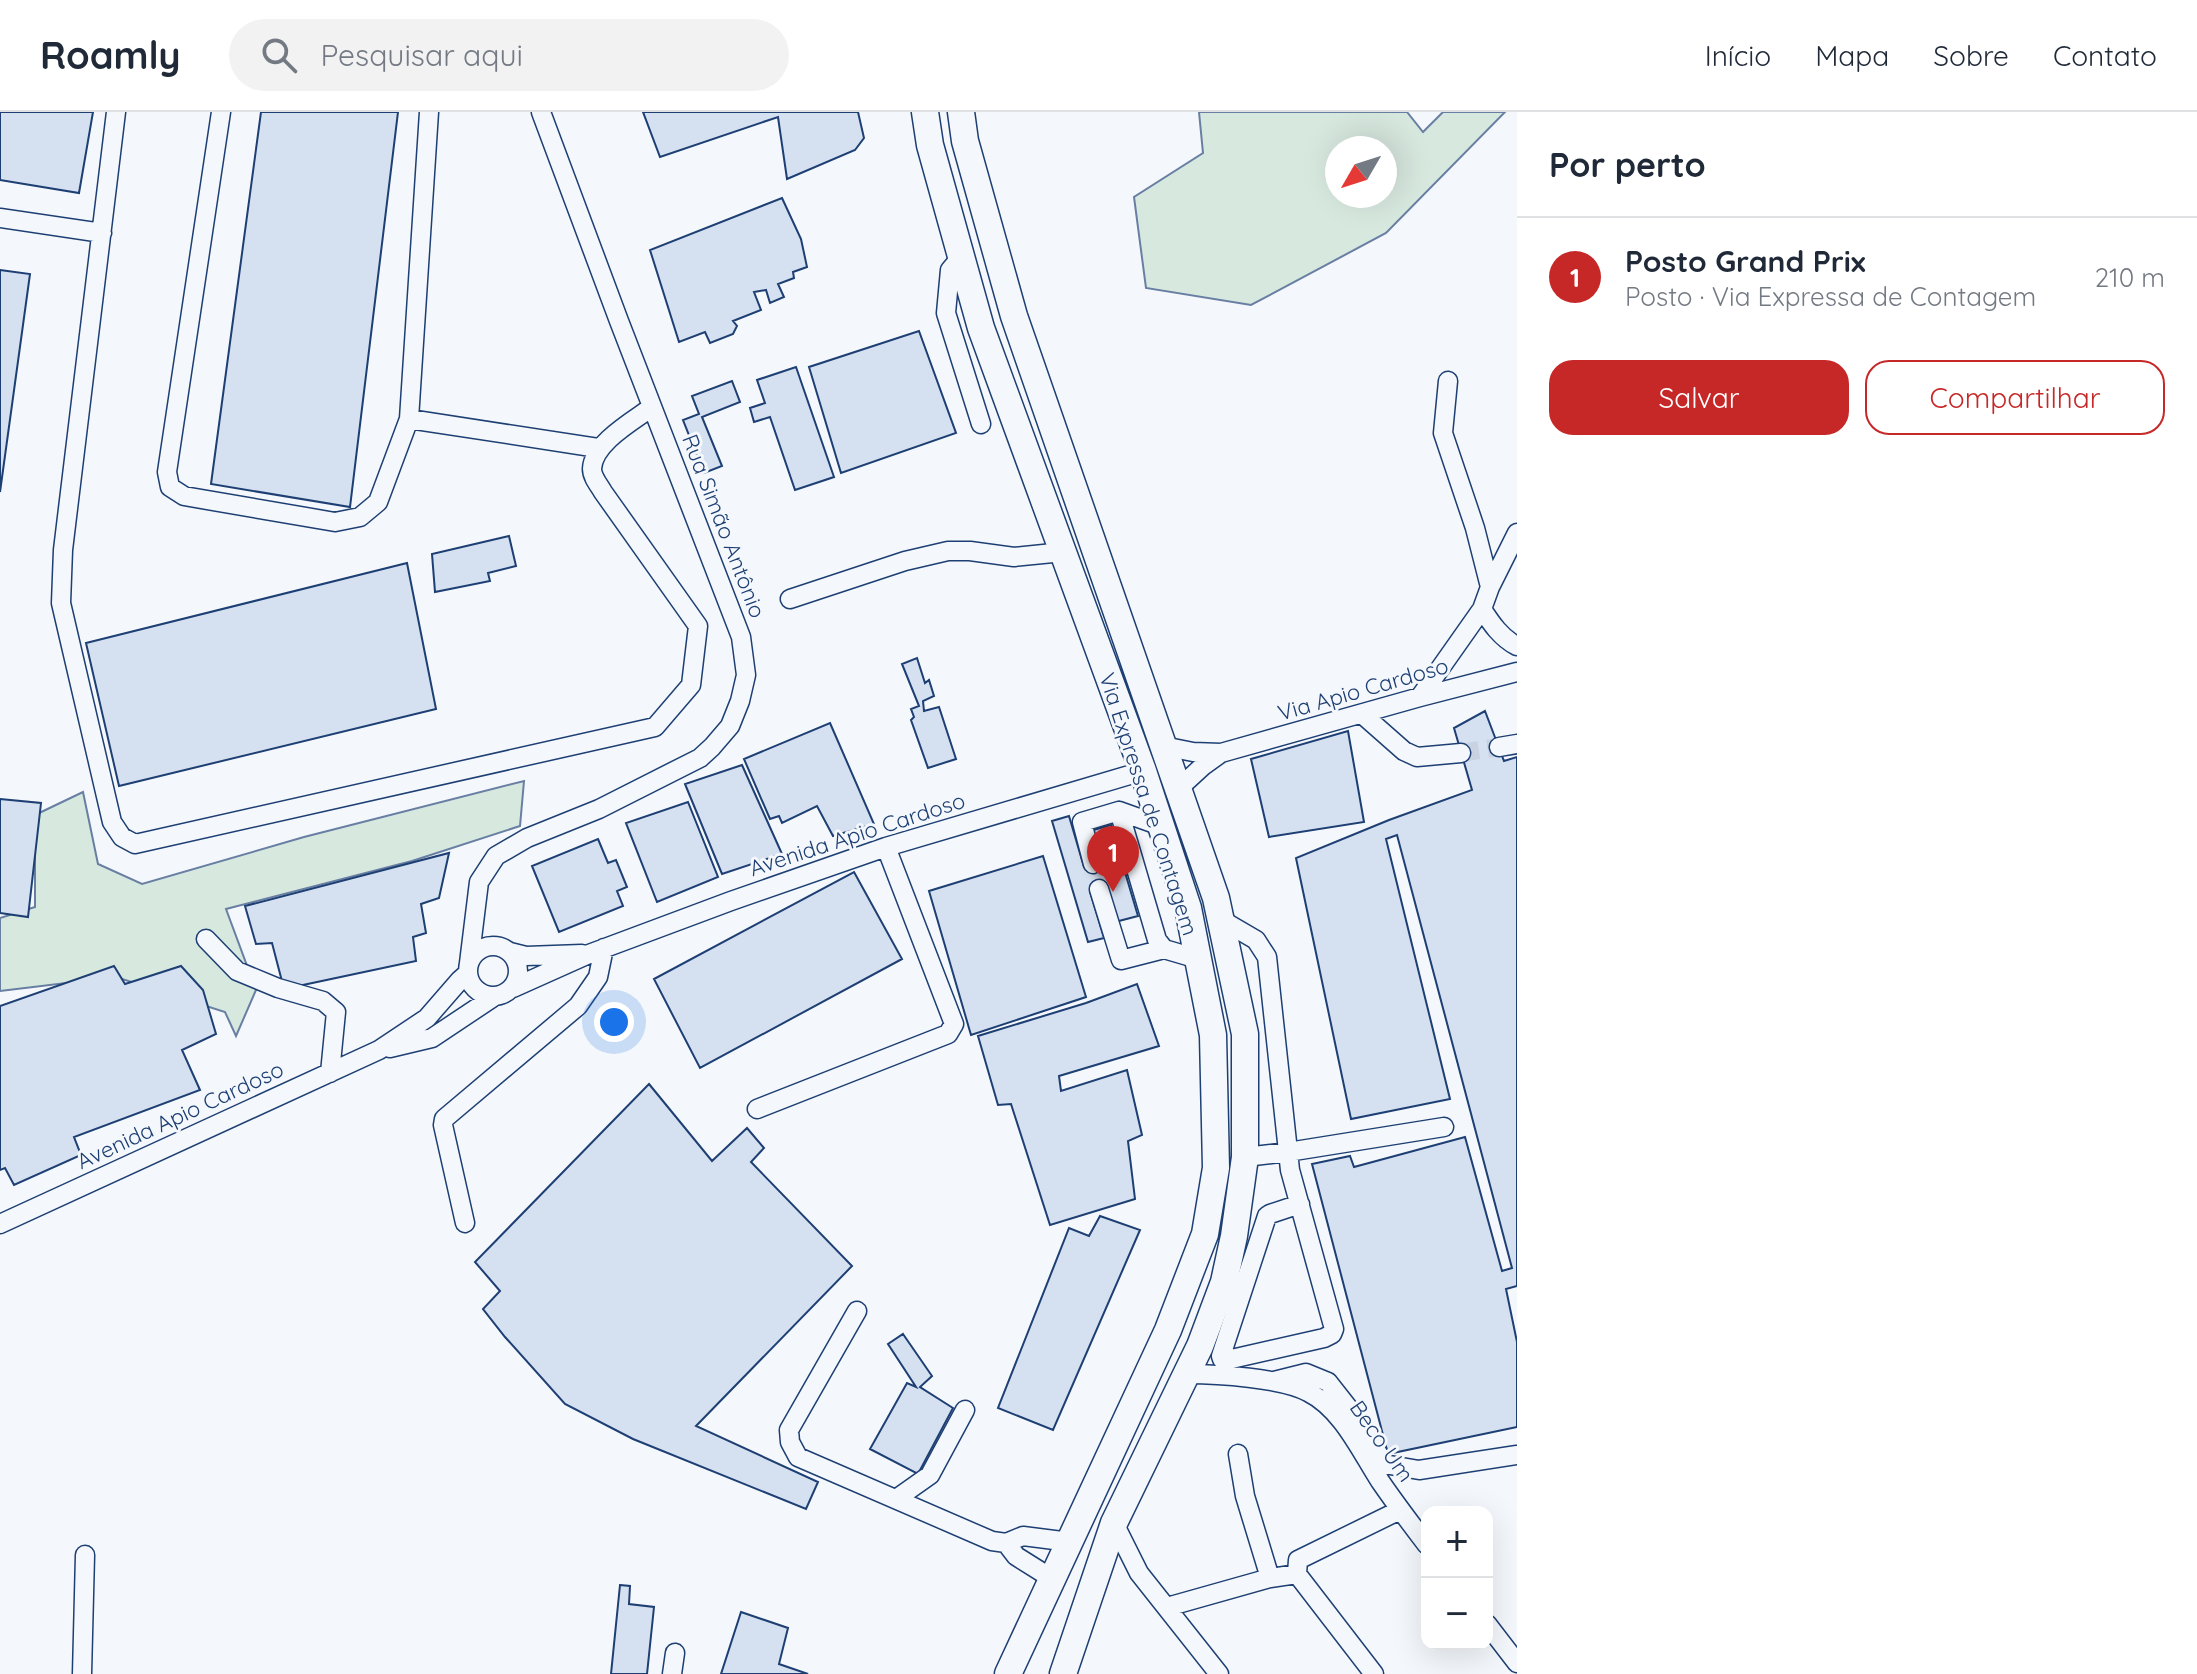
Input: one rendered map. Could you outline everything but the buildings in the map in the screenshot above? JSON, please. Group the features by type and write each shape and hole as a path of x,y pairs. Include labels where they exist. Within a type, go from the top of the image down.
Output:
{"highway":[{"name":"Via Expressa de Contagem","path":"925,112 930,145 981,328 1143,771 1188,908 1213,1035 1216,1168 1205,1234 1168,1330 1008,1674"},
{"name":"Via Expressa de Contagem","path":"961,112 965,141 1014,316 1216,898 1245,1034 1245,1157 1224,1282 1200,1346 1114,1523 1063,1674"}],"street":[{"path":"116,112 63,550 61,603 112,822 122,837 135,844 655,727 691,685 698,626 596,480 592,469 598,448 652,407"},
{"path":"221,112 167,472 170,487 184,496 335,522 360,517 378,502 409,419 429,112"},
{"name":"Rua Simão Antônio","path":"468,968 479,882 496,856 527,838 599,809 700,758 730,726 746,675 741,637 652,407 545,113"},
{"path":"0,218 102,233"},
{"path":"961,257 950,270 946,313 981,424"},
{"path":"1448,381 1443,433 1475,528 1490,587"},
{"path":"409,419 598,448"},
{"path":"1420,697 1482,609 1517,533"},
{"path":"790,599 905,561 948,551 1014,557 1063,552"},
{"path":"1482,609 1508,642 1517,646"},
{"name":"Via Apio Cardoso","path":"1163,746 1221,753 1517,672"},
{"path":"1362,714 1404,751 1417,757 1461,753"},
{"name":"Via Apio Cardoso","path":"1178,789 1221,753"},
{"name":"Avenida Apio Cardoso","path":"513,988 597,951 886,847 1143,771"},
{"path":"1093,864 1082,822 1119,811 1161,826"},
{"path":"1119,811 1157,940 1164,949"},
{"path":"757,1109 948,1034 954,1024 886,847"},
{"path":"1099,889 1121,960 1164,949 1198,959"},
{"path":"1220,919 1256,940 1267,957 1290,1170 1300,1204 1334,1329 1324,1338 1222,1359 1267,1216 1300,1204"},
{"path":"475,926 484,938 505,949 516,960 519,969 513,988 505,994 485,995 471,982 468,968 474,955 482,949 491,946 505,949"},
{"path":"206,939 237,971 278,988 323,1001 336,1012 330,1073"},
{"name":"Avenida Apio Cardoso","path":"505,949 526,956 597,951"},
{"path":"465,1223 444,1119 578,1006 598,977 597,951"},
{"name":"Avenida Apio Cardoso","path":"0,1224 379,1050 427,1018 468,968"},
{"name":"Avenida Apio Cardoso","path":"379,1050 432,1038 495,996"},
{"path":"1245,1157 1444,1127"},
{"path":"857,1311 789,1430 790,1442 798,1457 992,1541 1006,1543 1023,1536 1070,1542"},
{"path":"1272,1382 1306,1373 1328,1382 1361,1424 1384,1464 1419,1470 1517,1455"},
{"name":"Beco Um","path":"1182,1384 1212,1374 1272,1382 1304,1390 1321,1399 1336,1414 1421,1537"},
{"path":"896,1499 930,1475 965,1410"},
{"path":"1238,1454 1245,1496 1270,1578"},
{"path":"1374,1674 1297,1574 1298,1560 1400,1510"},
{"path":"1114,1523 1139,1573 1219,1674"},
{"path":"1006,1543 1016,1556 1051,1578"},
{"path":"82,1674 85,1555"},
{"path":"1167,1607 1270,1578 1297,1574"},
{"path":"1493,1632 1517,1663"},
{"path":"672,1674 675,1653"}],"shaded area":[{"path":"1199,112 1407,112 1423,132 1443,112 1505,112 1386,233 1251,305 1146,288 1134,197 1203,153"},
{"path":"524,781 520,826 412,861 226,909 256,990 236,1036 225,1012 116,977 0,991 0,918 35,907 35,815 83,792 98,864 142,884 304,837"}],"tunnel":[{"path":"1461,753 1499,747"}],"place":[{"name":"Posto Grand Prix","path":"1113,892"}]}
